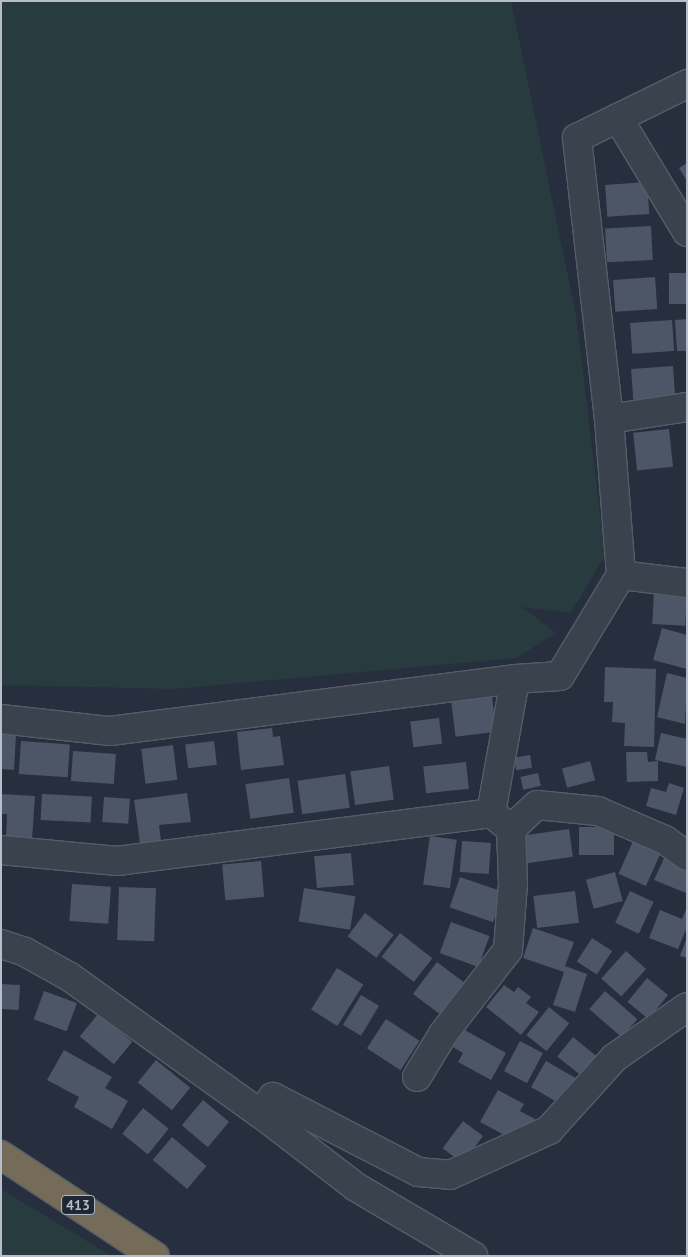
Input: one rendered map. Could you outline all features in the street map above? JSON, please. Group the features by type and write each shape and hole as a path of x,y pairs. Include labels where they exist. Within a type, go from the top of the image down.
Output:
{"highway":[{"name":"413","path":"1,1155 155,1256"}],"street":[{"path":"1,719 110,731 514,679 560,676 622,575 608,419 577,138 687,84"},
{"path":"618,118 687,232"},
{"path":"608,419 687,407"},
{"path":"622,575 687,584"},
{"path":"417,1077 443,1034 508,950 513,884 501,821 514,679"},
{"path":"1,850 116,862 501,821 537,805 598,811 665,840 687,856"},
{"path":"1,944 25,952 70,977 261,1114 356,1187 473,1256"},
{"path":"261,1114 273,1097 418,1172 450,1175 549,1130 614,1058 687,1007"}],"green space":[{"path":"1,1 511,1 576,315 605,555 571,613 522,607 556,633 516,658 174,689 1,685"},
{"path":"1,1189 59,1224 111,1256 1,1256"}],"building":[{"path":"687,163 687,181 679,168"},
{"path":"647,182 649,214 607,217 605,185"},
{"path":"651,226 653,260 607,262 605,228"},
{"path":"669,273 687,273 687,304 669,304"},
{"path":"655,277 657,309 615,312 613,280"},
{"path":"687,319 687,351 677,351 675,320"},
{"path":"672,320 674,351 632,354 630,323"},
{"path":"673,366 675,397 633,400 631,369"},
{"path":"669,429 673,467 637,471 633,433"},
{"path":"654,591 687,593 685,626 652,624"},
{"path":"662,628 687,635 687,669 653,660"},
{"path":"605,667 656,669 654,747 624,746 625,723 612,722 613,702 604,702"},
{"path":"667,673 687,678 685,724 657,717"},
{"path":"492,697 496,732 456,737 451,702"},
{"path":"439,718 442,744 413,747 410,722"},
{"path":"272,728 273,737 280,736 284,765 241,770 237,732"},
{"path":"1,733 16,734 14,770 1,769"},
{"path":"661,733 687,739 687,767 655,760"},
{"path":"21,741 70,744 68,777 19,774"},
{"path":"214,741 217,765 188,768 185,745"},
{"path":"173,745 177,780 146,784 141,749"},
{"path":"73,751 116,754 114,784 71,781"},
{"path":"626,752 647,752 648,762 658,761 658,781 627,782"},
{"path":"530,755 532,768 516,770 514,758"},
{"path":"590,761 595,780 567,788 562,769"},
{"path":"466,762 469,789 426,793 423,766"},
{"path":"389,766 394,800 355,805 350,771"},
{"path":"538,773 541,786 523,790 520,777"},
{"path":"345,774 350,808 302,814 297,781"},
{"path":"289,778 294,813 250,819 245,784"},
{"path":"669,783 684,788 676,815 646,806 651,788 666,792"},
{"path":"187,793 191,822 159,825 161,841 140,843 134,800"},
{"path":"1,794 35,796 32,839 6,837 7,814 1,814"},
{"path":"42,794 92,797 91,823 41,820"},
{"path":"104,797 130,799 128,824 102,822"},
{"path":"579,827 614,827 614,855 579,855"},
{"path":"569,829 573,857 525,863 521,836"},
{"path":"430,836 457,840 450,888 423,885"},
{"path":"634,839 661,851 646,886 619,874"},
{"path":"462,841 491,843 489,874 460,872"},
{"path":"351,853 354,885 317,888 314,856"},
{"path":"665,856 687,866 686,893 654,880"},
{"path":"261,861 264,897 225,900 222,864"},
{"path":"615,872 623,901 594,909 586,880"},
{"path":"460,877 503,892 493,922 450,907"},
{"path":"72,884 111,887 108,924 69,921"},
{"path":"119,887 156,888 154,941 117,940"},
{"path":"304,888 355,896 350,930 299,922"},
{"path":"575,891 579,923 537,928 533,896"},
{"path":"630,891 654,902 639,934 615,923"},
{"path":"687,907 687,927 678,949 649,938 660,910 682,919"},
{"path":"365,913 394,935 376,958 348,936"},
{"path":"451,922 490,936 478,967 440,953"},
{"path":"533,928 574,942 565,966 587,974 575,1012 553,1005 564,972 523,958"},
{"path":"400,933 432,958 414,982 382,957"},
{"path":"687,937 687,958 680,956"},
{"path":"592,938 612,951 597,975 577,961"},
{"path":"626,951 646,969 621,997 601,978"},
{"path":"437,962 466,984 442,1016 413,994"},
{"path":"337,968 363,984 337,1026 311,1010"},
{"path":"647,978 668,995 648,1019 627,1002"},
{"path":"1,984 20,985 19,1010 1,1009"},
{"path":"504,985 514,992 518,987 531,997 526,1003 539,1012 521,1035 486,1007"},
{"path":"44,991 77,1003 67,1031 34,1019"},
{"path":"605,991 637,1019 622,1037 589,1009"},
{"path":"361,995 379,1006 361,1036 343,1025"},
{"path":"549,1007 569,1023 547,1051 526,1035"},
{"path":"98,1014 132,1042 114,1064 80,1037"},
{"path":"386,1019 420,1041 400,1070 367,1048"},
{"path":"463,1029 506,1053 491,1080 458,1062 463,1053 453,1047"},
{"path":"573,1037 598,1057 582,1077 557,1056"},
{"path":"520,1041 543,1053 527,1083 504,1071"},
{"path":"64,1050 112,1077 105,1088 128,1101 112,1129 74,1107 79,1097 47,1080"},
{"path":"156,1060 190,1088 172,1110 138,1083"},
{"path":"546,1061 579,1080 564,1106 531,1087"},
{"path":"498,1090 524,1104 520,1111 535,1119 525,1138 512,1139 480,1122"},
{"path":"203,1100 229,1122 208,1147 182,1125"},
{"path":"143,1108 169,1129 148,1154 122,1134"},
{"path":"463,1121 483,1136 463,1163 443,1148"},
{"path":"172,1137 206,1166 187,1189 153,1160"}]}
